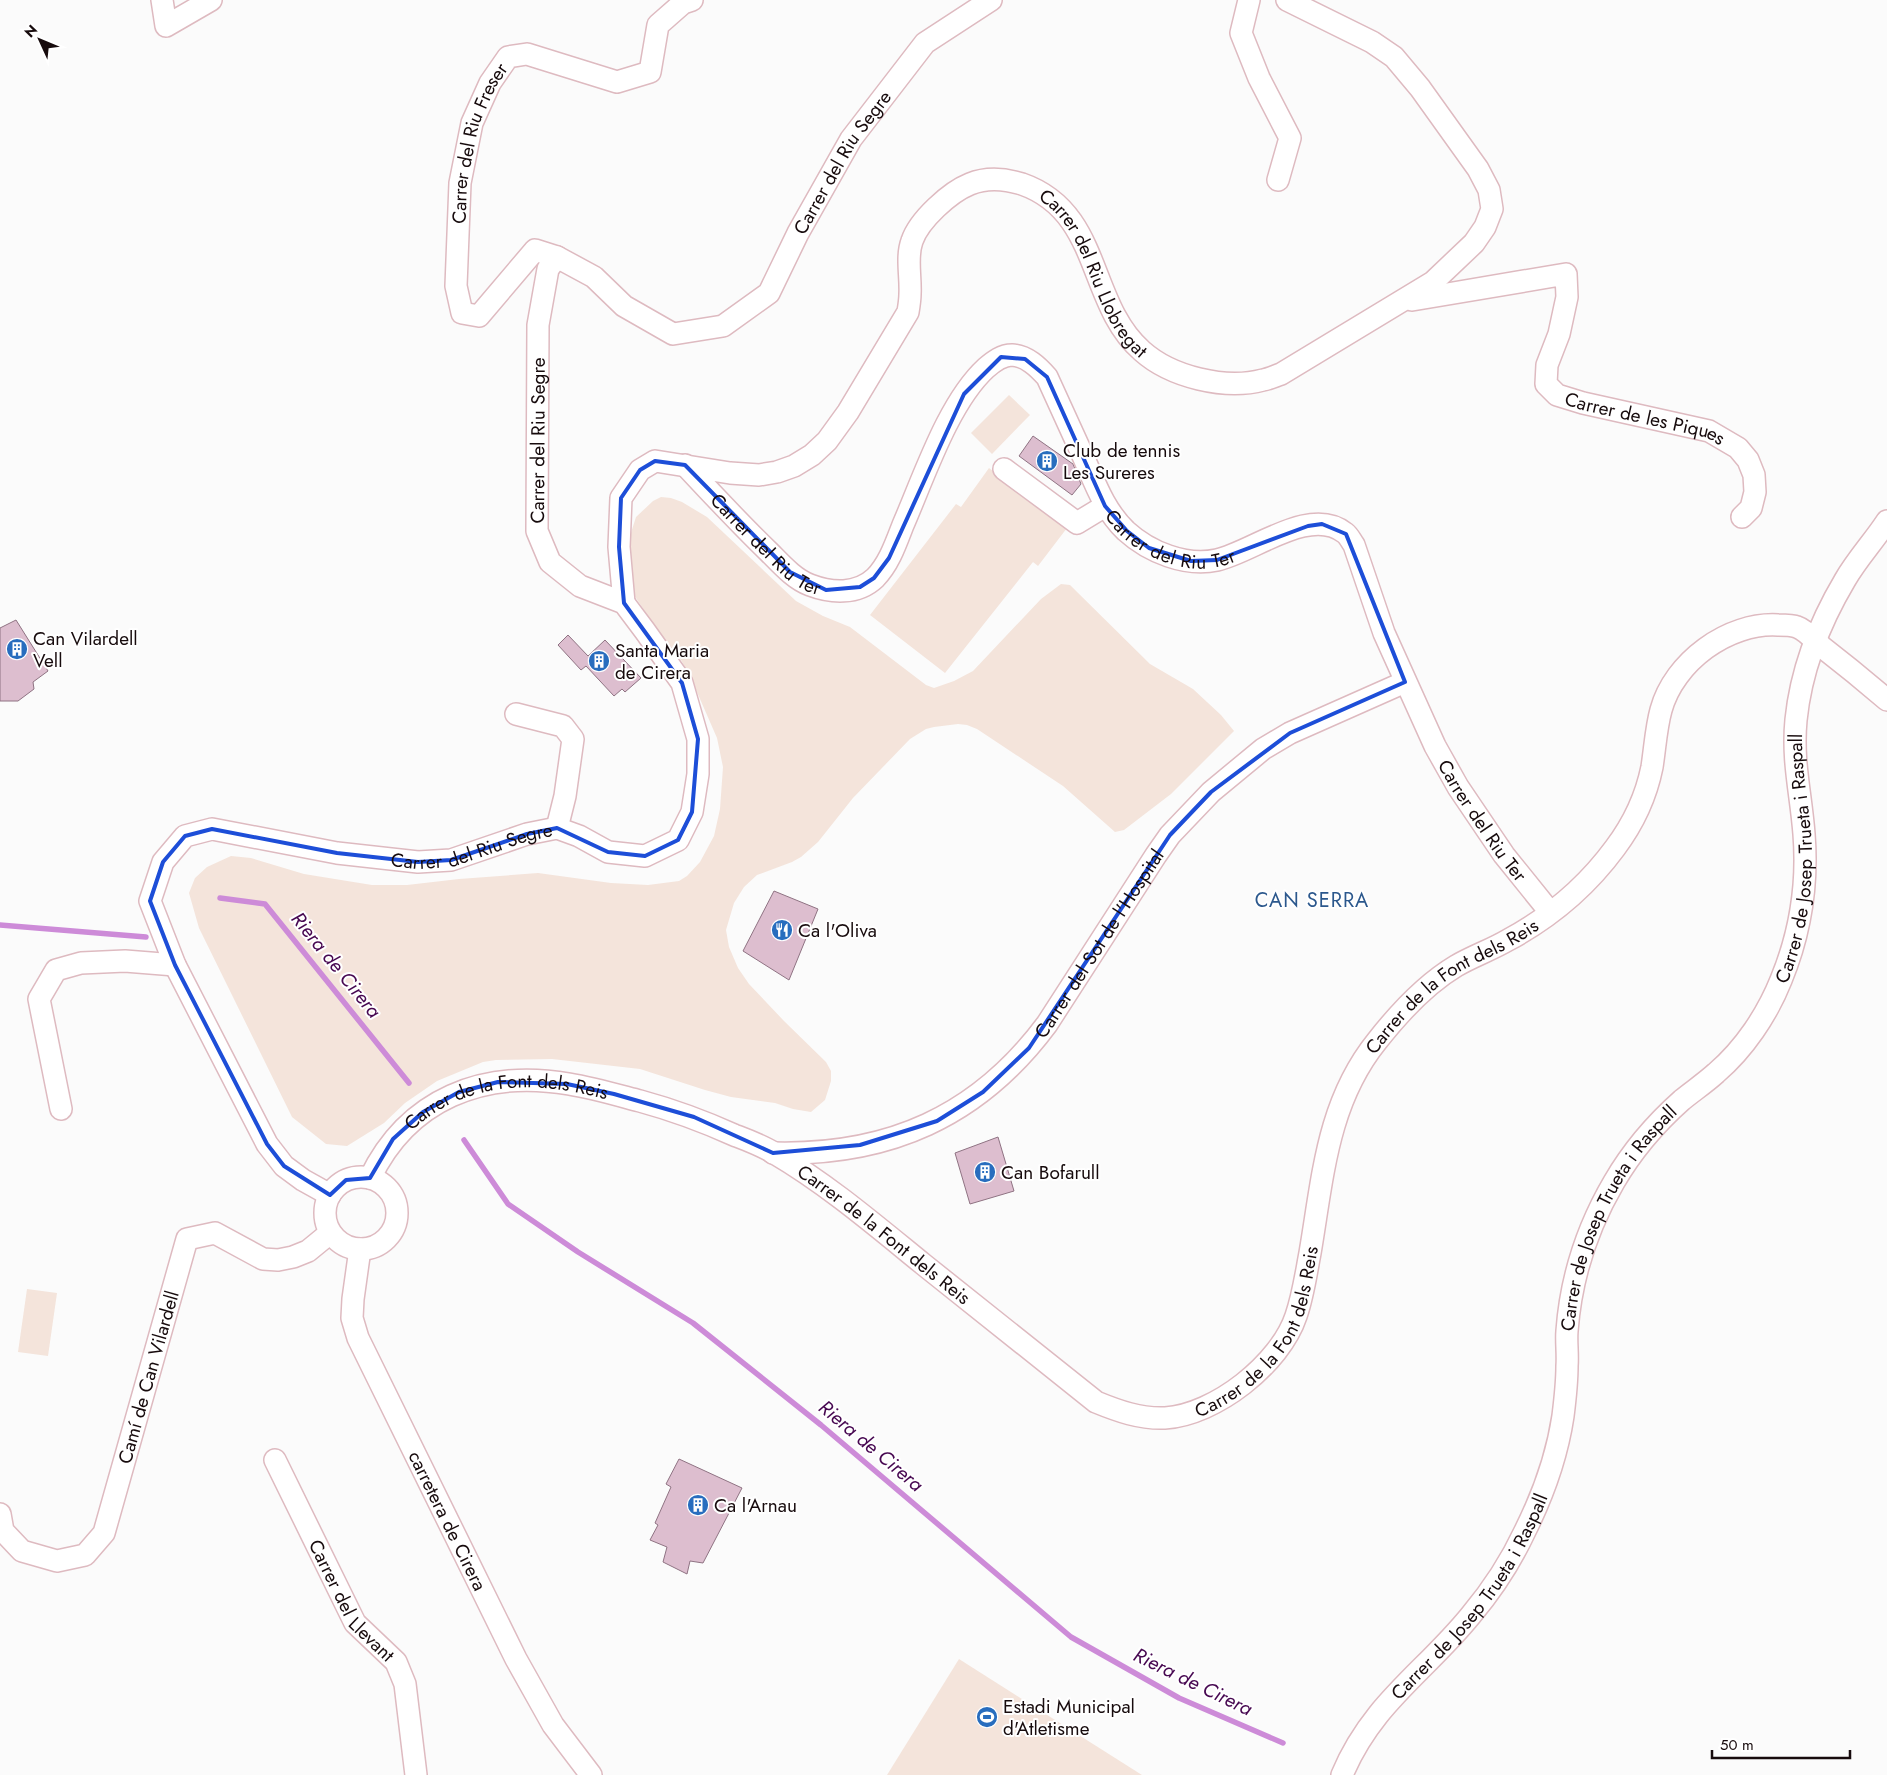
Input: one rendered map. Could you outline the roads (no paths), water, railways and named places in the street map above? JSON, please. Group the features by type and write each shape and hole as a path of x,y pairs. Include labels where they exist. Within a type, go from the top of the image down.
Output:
{"street":[{"path":"162,0 166,26 211,0"},
{"name":"Carrer del Riu Freser","path":"557,257 535,250 479,316 462,313 456,286 460,183 472,123 490,84 508,56 527,54 617,82 650,72 658,25 683,3 692,0"},
{"name":"Carrer del Riu Segre","path":"330,1195 303,1180 284,1166 267,1144 175,966 150,901 163,862 186,836 212,829 337,853 418,862 450,860 527,834 556,828 579,836 608,852 645,856 678,840 692,812 698,774 698,739 682,683 624,603 580,586 550,562 537,531 538,325 548,269 557,257 594,277 624,306 673,334 723,326 769,293 798,233 851,139 925,43 991,0"},
{"path":"1249,0 1241,33 1260,78 1290,138 1278,180"},
{"name":"Carrer del Riu Llobregat","path":"624,603 619,547 621,498 640,470 655,461 759,476 794,466 812,455 827,442 848,412 908,312 910,294 909,257 912,240 923,223 942,202 962,187 979,180 1013,181 1048,196 1077,228 1088,249 1120,326 1131,341 1155,362 1205,381 1244,383 1263,380 1281,374 1433,282 1474,243 1485,227 1492,209 1489,190 1478,169 1445,122 1394,57 1372,42 1287,0"},
{"name":"Carrer de les Piques","path":"1402,302 1566,274 1567,297 1559,334 1547,365 1546,384 1557,395 1583,403 1709,431 1738,448 1748,460 1754,475 1755,492 1751,508 1742,516"},
{"name":"Carrer del Riu Ter","path":"685,465 745,529 790,572 808,584 826,590 844,591 860,587 874,578 889,558 942,435 964,394 992,362 1001,357 1013,355 1025,358 1036,365 1047,377 1105,506 1126,531 1150,548 1170,556 1191,561 1216,560 1240,552 1285,531 1322,524 1335,527 1346,534 1354,545 1384,633 1435,746 1458,787 1504,855 1550,912"},
{"path":"1004,469 1077,523 1105,506"},
{"name":"Carrer de Josep Trueta i Raspall","path":"1342,1775 1363,1734 1383,1707 1471,1615 1511,1558 1526,1531 1540,1497 1557,1446 1566,1392 1567,1336 1570,1303 1582,1253 1603,1201 1643,1139 1684,1098 1716,1073 1734,1055 1764,1014 1780,982 1791,951 1804,895 1805,851 1794,749 1796,718 1805,670 1816,641 1846,578 1887,522"},
{"name":"Carrer de la Font dels Reis","path":"370,1178 380,1157 393,1139 424,1112 441,1100 459,1092 498,1082 536,1081 567,1084 614,1094 694,1117 773,1153 844,1201 1096,1402 1122,1412 1147,1418 1167,1418 1190,1413 1214,1403 1251,1377 1269,1359 1296,1320 1303,1292 1328,1142 1338,1110 1349,1085 1376,1043 1410,1004 1431,984 1455,966 1508,941 1550,912 1589,879 1625,835 1640,808 1652,768 1661,708 1670,686 1683,669 1714,642 1753,627 1772,624 1797,626 1887,700"},
{"name":"Carrer del Sot de l'Hospital","path":"773,1153 802,1153 830,1150 860,1145 906,1133 937,1121 983,1092 1029,1048 1047,1024 1166,842 1211,792 1263,749 1290,733 1405,682"},
{"path":"516,714 563,726 573,738 565,796 556,828"},
{"path":"61,1109 38,999 56,970 82,963 125,961 175,966"},
{"path":"370,1178 378,1182 391,1194 396,1207 396,1220 391,1233 380,1244 360,1250 344,1246 330,1233 325,1216 326,1205 330,1195 339,1184 346,1180 370,1178"},
{"name":"Camí de Can Vilardell","path":"0,1514 3,1531 22,1551 57,1562 85,1555 104,1533 187,1239 215,1233 263,1259 278,1260 308,1251 330,1233"},
{"name":"carretera de Cirera","path":"360,1250 352,1318 358,1338 516,1659 554,1726 591,1775"},
{"name":"Carrer del Llevant","path":"275,1460 355,1623 396,1662 405,1684 416,1775"}],"waterway":[{"name":"Riera de Cirera","path":"220,898 265,904 409,1083"},
{"name":"Riera de Cirera","path":"0,925 146,937"},
{"name":"Riera de Cirera","path":"464,1140 508,1204 578,1252 693,1323 821,1425 1071,1637 1179,1698 1283,1743"}],"place":[{"name":"Club de tennis Les Sureres","path":"1047,461"},
{"name":"Can Vilardell Vell","path":"17,649"},
{"name":"Santa Maria de Cirera","path":"599,661"},
{"name":"Ca l'Oliva","path":"782,930"},
{"name":"Can Bofarull","path":"985,1172"},
{"name":"Ca l'Arnau","path":"698,1505"},
{"name":"Estadi Municipal d'Atletisme","path":"987,1717"}],"district":[{"name":"CAN SERRA","path":"1312,900"}]}
